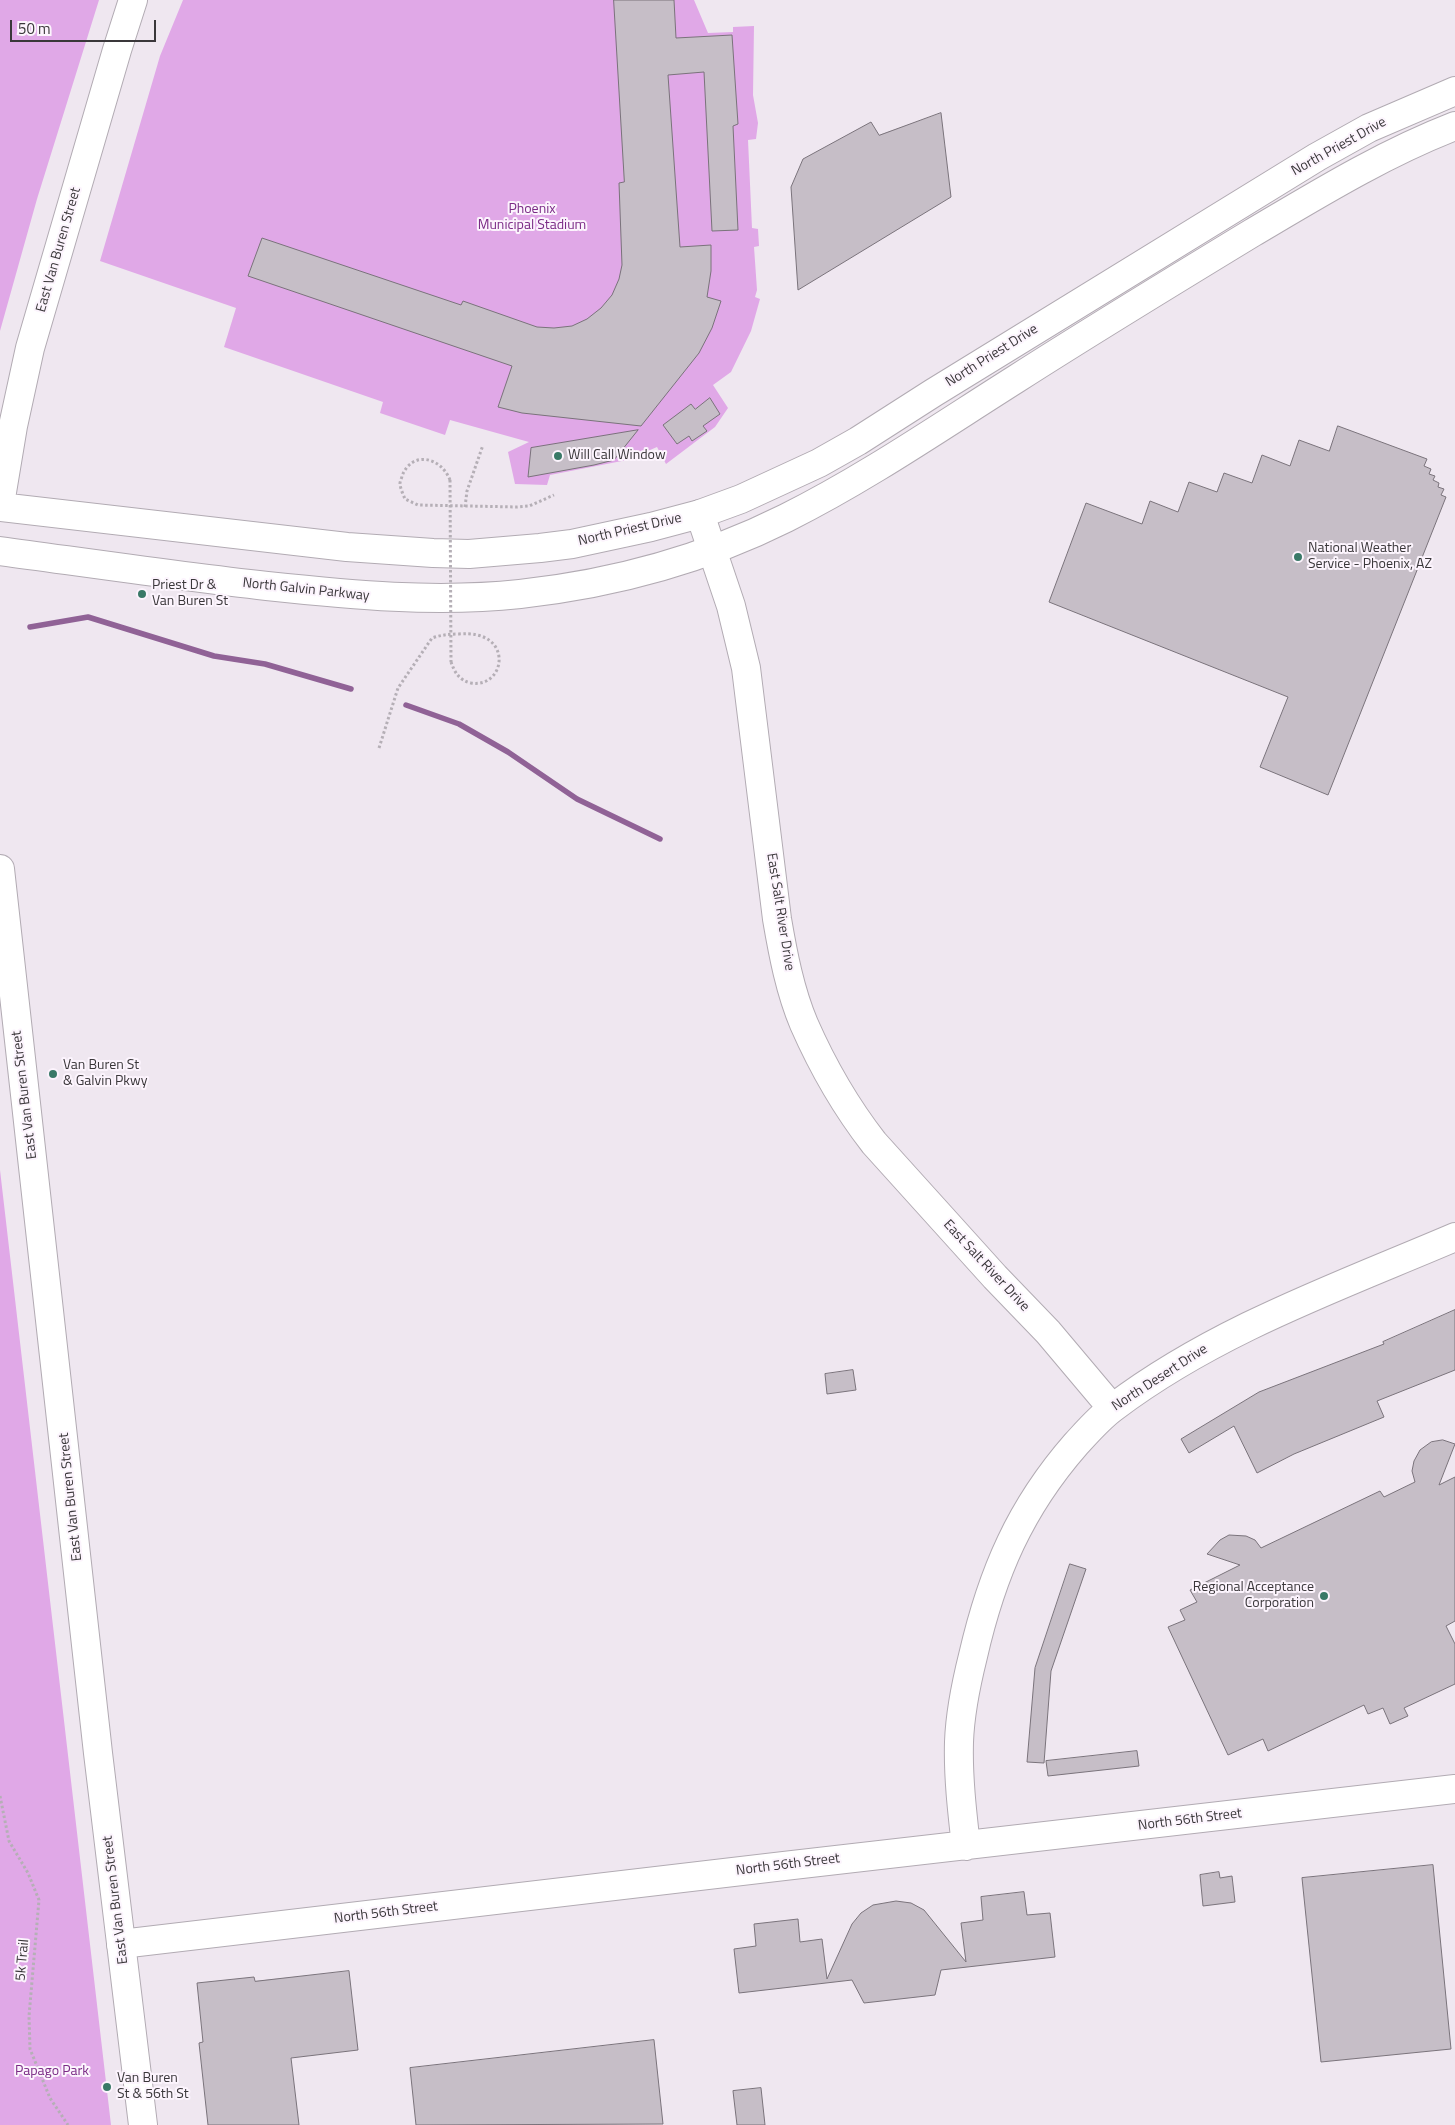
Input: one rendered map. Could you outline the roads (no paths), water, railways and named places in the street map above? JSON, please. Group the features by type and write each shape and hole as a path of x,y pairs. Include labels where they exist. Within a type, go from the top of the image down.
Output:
{"main road":[{"name":"East Van Buren Street","path":"0,505 13,426 30,348 133,0"},
{"name":"North Priest Drive","path":"0,505 347,547 469,554 572,544 700,514 749,496 827,459 1316,157 1377,124 1455,91"},
{"path":"712,550 783,520 844,487 1034,367 1323,191 1395,152 1455,126"},
{"name":"East Salt River Drive","path":"700,514 732,606 746,668 780,934 791,984 803,1022 828,1071 859,1124 874,1143 995,1277 1048,1332 1112,1408"},
{"name":"North Galvin Parkway","path":"0,551 211,579 382,598 460,598 524,594 597,581 648,569 712,550"},
{"name":"East Van Buren Street","path":"0,869 143,2125"},
{"name":"North Desert Drive","path":"966,1846 961,1804 959,1742 966,1686 978,1631 995,1576 1013,1536 1043,1486 1072,1449 1112,1408 1179,1362 1249,1325 1455,1237"},
{"name":"North 56th Street","path":"121,1944 1455,1789"}],"waterway":[{"path":"30,627 88,617 214,656 265,664 351,689"},
{"path":"406,705 459,724 508,752 577,799 660,839"}],"place":[{"name":"Will Call Window","path":"558,456"},
{"name":"National Weather Service - Phoenix, AZ","path":"1298,557"},
{"name":"Priest Dr & Van Buren St","path":"142,594"},
{"name":"Van Buren St & Galvin Pkwy","path":"53,1074"},
{"name":"Regional Acceptance Corporation","path":"1324,1596"},
{"name":"Van Buren St & 56th St","path":"107,2087"}],"park label":[{"name":"Phoenix Municipal Stadium","path":"532,218"},
{"name":"Papago Park","path":"52,2072"}]}
